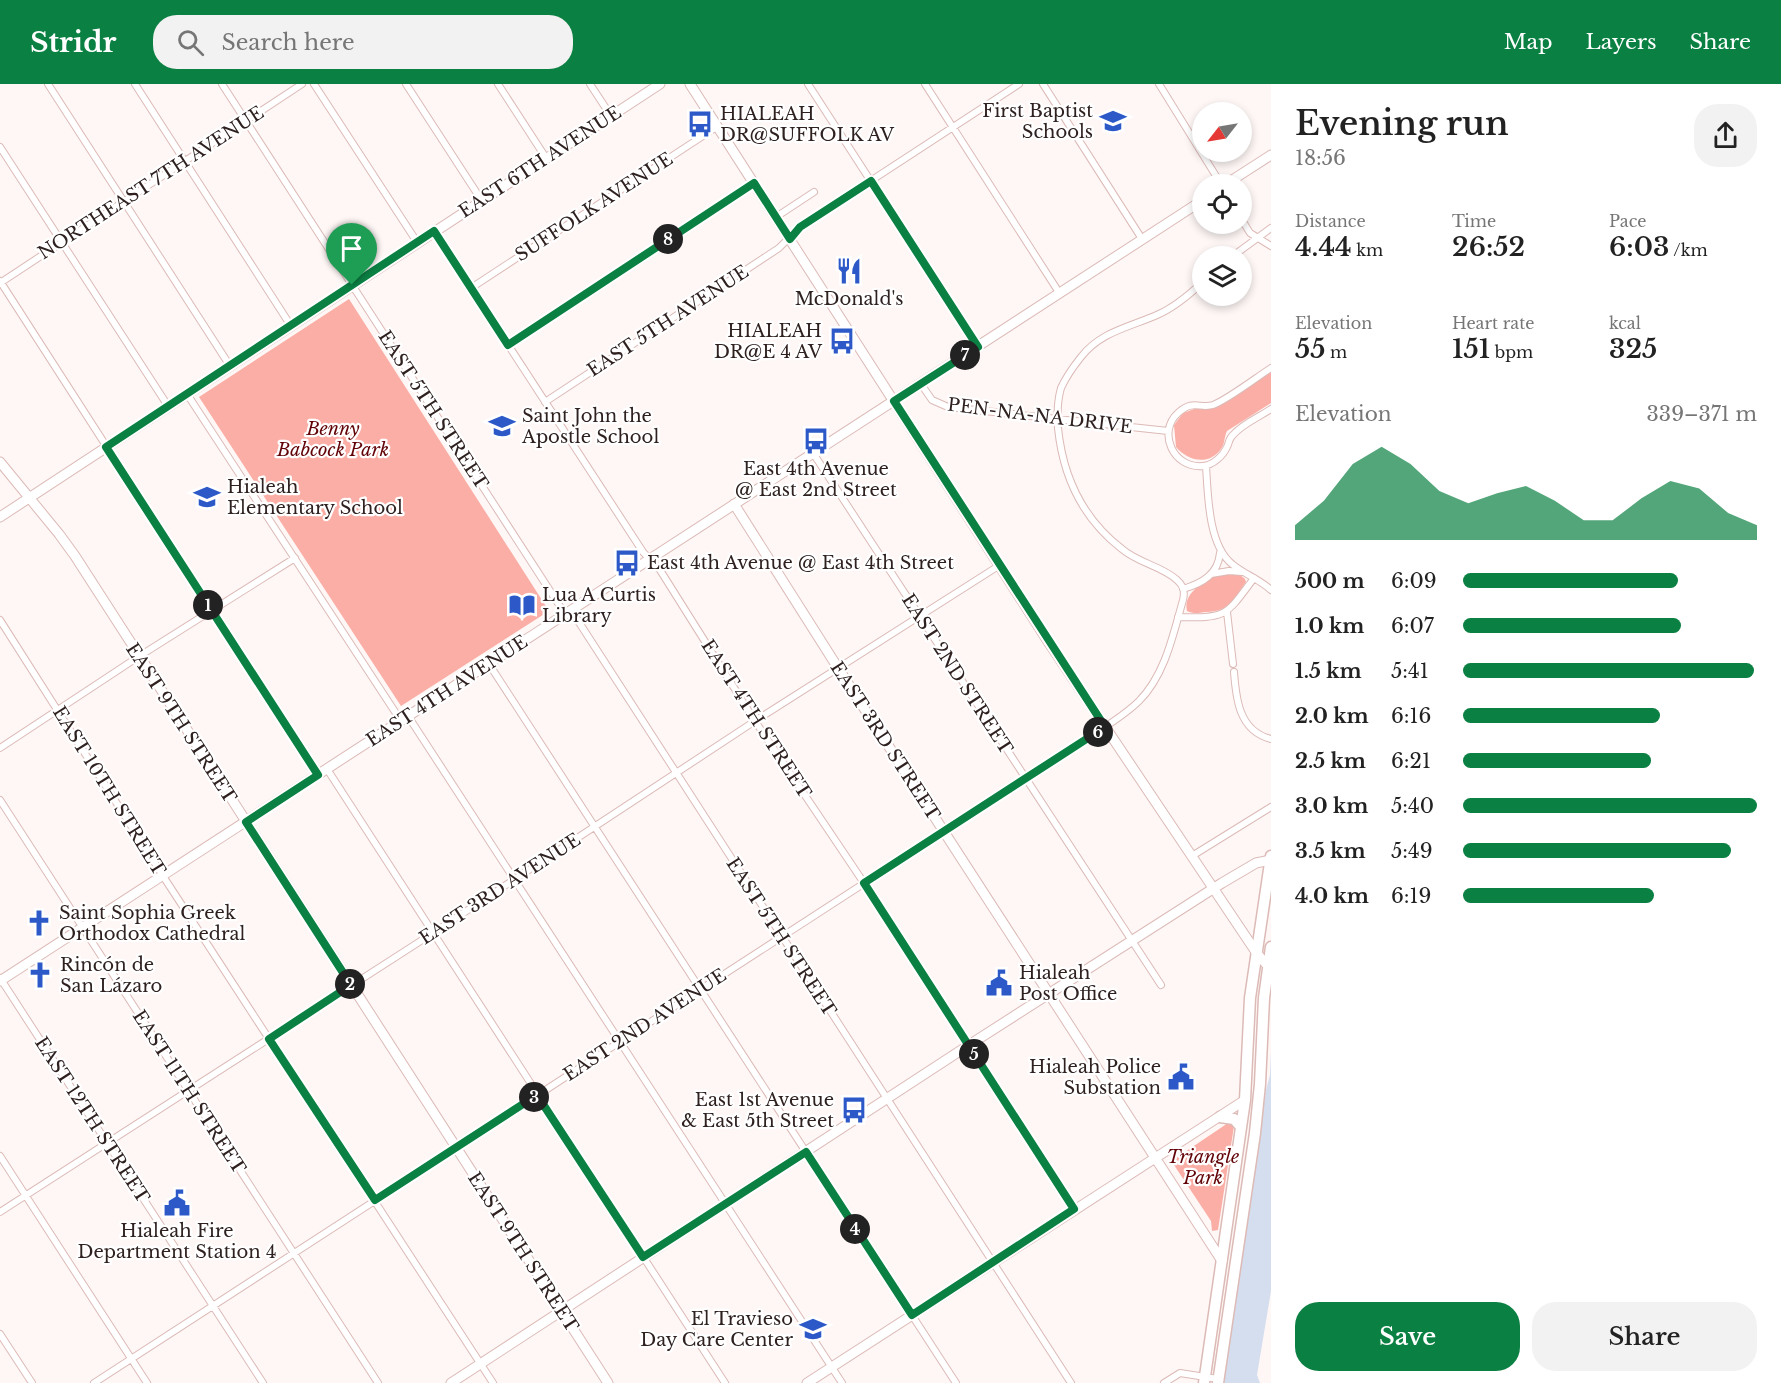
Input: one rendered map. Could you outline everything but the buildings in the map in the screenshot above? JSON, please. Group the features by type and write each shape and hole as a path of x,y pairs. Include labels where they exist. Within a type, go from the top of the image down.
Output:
{"highway":[{"path":"1205,1380 1245,1100 1248,1026 1256,952 1271,858"},
{"path":"1218,1381 1255,1132 1264,998 1271,947"},
{"path":"1245,1100 1260,1084"},
{"path":"1220,1117 1234,1119 1241,1128"},
{"path":"1222,1261 1227,1274 1219,1328 1219,1336 1223,1345"}],"main road":[{"name":"EAST 6TH AVENUE","path":"0,517 660,84"},
{"path":"690,84 1105,727 1256,952 1270,966"},
{"path":"1242,174 1271,155"},
{"name":"EAST 4TH AVENUE","path":"1,980 1192,207"},
{"name":"EAST 9TH STREET","path":"0,462 75,556 608,1383"},
{"name":"EAST 3RD STREET","path":"734,504 1222,1261"},
{"path":"450,1383 1214,888 1256,863 1271,858"},
{"path":"807,1383 1245,1100"}],"street":[{"path":"48,84 230,366"},
{"path":"135,84 291,326"},
{"name":"EAST 5TH STREET","path":"222,84 352,285 676,773 1071,1383"},
{"name":"NORTHEAST 7TH AVENUE","path":"0,282 302,84"},
{"path":"314,84 417,242"},
{"path":"406,84 482,201"},
{"path":"498,84 546,158"},
{"path":"590,84 611,116"},
{"path":"808,84 978,347"},
{"path":"925,84 1060,294"},
{"name":"EAST 5TH AVENUE","path":"545,402 779,248 800,227 1019,84"},
{"path":"1043,84 1142,239"},
{"path":"1159,84 1215,174"},
{"name":"SUFFOLK AVENUE","path":"471,288 717,126"},
{"path":"0,147 168,406"},
{"path":"508,345 754,183"},
{"path":"776,217 814,192"},
{"path":"1247,246 1271,228"},
{"name":"EAST 4TH STREET","path":"434,231 643,552 660,570 755,721 864,883 1074,1209"},
{"path":"1252,234 1271,246"},
{"path":"0,282 318,775"},
{"path":"1192,290 1164,312 1111,333 1088,348 1064,381 1058,403 1060,446 1066,472 1075,493 1092,520 1125,552 1171,575 1179,581 1183,589 1211,574 1218,567 1221,553"},
{"path":"1271,368 1215,404 1194,405 1182,410 1171,421 1168,431 1170,444 1179,458 1191,465 1206,466 1217,460 1224,452 1233,434 1271,409"},
{"name":"PEN-NA-NA DRIVE","path":"921,384 932,400 944,406 1168,431"},
{"path":"187,394 295,558 514,880 842,1383"},
{"name":"EAST 2ND STREET","path":"813,453 1161,985"},
{"path":"1206,466 1212,520 1221,553 1231,564 1271,590"},
{"path":"0,748 295,558"},
{"name":"EAST 3RD AVENUE","path":"0,1212 433,933 755,721 1000,565"},
{"path":"1211,574 1229,571 1243,572"},
{"path":"1178,617 1216,616 1227,612 1254,578"},
{"name":"EAST 2ND AVENUE","path":"94,1383 1105,727 1138,702 1152,685 1162,667 1184,597 1183,589"},
{"path":"1227,612 1233,664"},
{"name":"EAST 10TH STREET","path":"0,620 163,876 494,1383"},
{"path":"489,664 956,1383"},
{"path":"1233,672 1235,694 1241,713 1255,732 1271,739"},
{"path":"327,769 725,1383"},
{"name":"EAST 11TH STREET","path":"0,800 378,1383"},
{"path":"1192,856 1271,807"},
{"name":"EAST 12TH STREET","path":"1,980 263,1383"},
{"path":"0,1156 147,1383"},
{"path":"0,1334 32,1383"},
{"path":"1164,1383 1180,1373 1218,1381"}],"green space":[{"name":"Benny Babcock Park","path":"349,299 549,611 401,706 199,397"},
{"path":"1271,371 1271,403 1227,431 1222,447 1216,455 1198,460 1186,455 1176,447 1174,425 1183,413 1197,408 1211,409"},
{"path":"1224,573 1238,573 1245,579 1246,582 1234,599 1226,607 1214,611 1192,613 1187,611 1189,598 1198,586"},
{"name":"Triangle Park","path":"1228,1123 1234,1126 1218,1230 1212,1231 1211,1221 1174,1165 1176,1158"}],"water":[{"path":"1271,1052 1271,1291 1257,1375 1260,1383 1224,1383 1270,1075"}],"place":[{"name":"First Baptist Schools","path":"1113,121"},
{"name":"HIALEAH DR@SUFFOLK AV","path":"700,124"},
{"name":"McDonald's","path":"849,271"},
{"name":"HIALEAH DR@E 4 AV","path":"842,341"},
{"name":"Saint John the Apostle School","path":"502,426"},
{"name":"East 4th Avenue @ East 2nd Street","path":"816,441"},
{"name":"Hialeah Elementary School","path":"207,497"},
{"name":"East 4th Avenue @ East 4th Street","path":"627,563"},
{"name":"Lua A Curtis Library","path":"522,605"},
{"name":"Saint Sophia Greek Orthodox Cathedral","path":"39,923"},
{"name":"Rincón de San Lázaro","path":"40,975"},
{"name":"Hialeah Post Office","path":"999,983"},
{"name":"Hialeah Police Substation","path":"1181,1077"},
{"name":"East 1st Avenue & East 5th Street","path":"854,1110"},
{"name":"Hialeah Fire Department Station 4","path":"177,1203"},
{"name":"El Travieso Day Care Center","path":"813,1329"}],"route":[{"path":"871,181 978,347 894,401 1105,727 864,883 1074,1209 912,1315 806,1152 643,1257 537,1095 375,1200 269,1039 351,985 246,822 318,775 106,447 352,285 434,231 508,345 754,183 790,239 800,227 871,181"}]}
